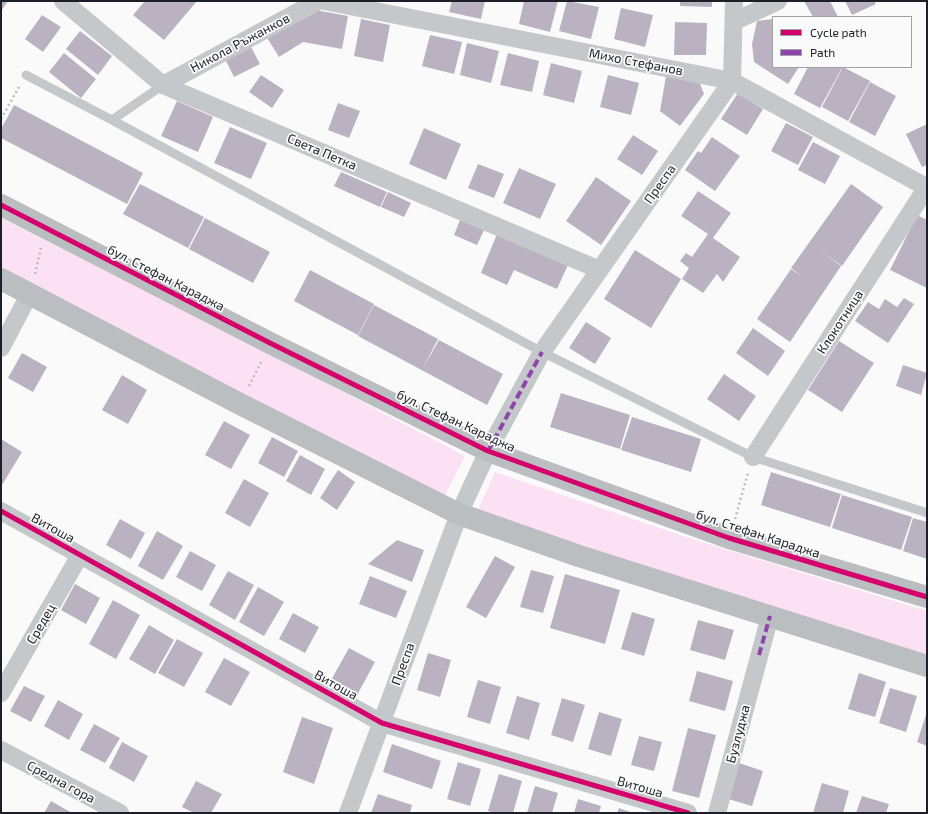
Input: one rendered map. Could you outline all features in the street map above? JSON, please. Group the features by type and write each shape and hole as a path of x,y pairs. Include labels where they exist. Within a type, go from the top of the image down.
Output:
{"street":[{"name":"Света Петка","path":"63,1 162,85 600,270"},
{"name":"Никола Ръжанков","path":"162,85 318,1"},
{"name":"Михо Стефанов","path":"324,1 732,81 926,187"},
{"path":"732,81 735,20 734,1"},
{"path":"735,20 778,1"},
{"name":"Преспа","path":"348,813 459,514 488,451 542,352 732,81"},
{"name":"Клокотница","path":"752,458 926,187"},
{"name":"бул. Стефан Караджа","path":"1,204 270,344 488,451 729,538 927,597"},
{"path":"1,278 240,404 459,514 579,556 927,666"},
{"path":"1,348 30,293"},
{"name":"Витоша","path":"1,511 382,723 688,813"},
{"name":"Средец","path":"1,693 80,555"},
{"name":"Бузлуджа","path":"717,813 770,616"},
{"name":"Средна гора","path":"1,750 120,813"}],"lane":[{"path":"26,75 542,352 752,458 927,513"},
{"path":"112,120 162,85"}],"path":[{"path":"1,120 26,75"},
{"path":"30,293 46,228"},
{"path":"240,404 270,344"},
{"path":"729,538 752,458"}],"shaded area":[{"path":"1,218 269,353 465,456 444,497 1,270"},
{"path":"495,472 692,539 927,611 927,656 477,512"}],"building":[{"path":"1,1 8,1 1,11"},
{"path":"145,1 197,1 164,40 133,15"},
{"path":"452,1 485,1 481,19 449,12"},
{"path":"524,1 558,1 550,32 519,24"},
{"path":"567,1 599,7 591,39 559,31"},
{"path":"680,1 712,1 712,7 680,6"},
{"path":"804,1 830,1 838,16 812,16"},
{"path":"845,1 874,1 876,4 852,15"},
{"path":"621,8 653,15 645,47 614,39"},
{"path":"310,9 348,16 342,49 303,42 279,57 266,36"},
{"path":"42,15 61,27 43,52 25,39"},
{"path":"361,19 390,25 383,62 354,56"},
{"path":"772,19 772,68 798,68 788,84 754,62 752,44 757,21"},
{"path":"675,22 707,23 706,55 674,55"},
{"path":"80,31 112,56 98,75 66,49"},
{"path":"430,35 462,42 454,74 422,66"},
{"path":"467,43 499,51 491,83 460,75"},
{"path":"250,45 260,64 234,77 224,57"},
{"path":"64,53 96,79 81,98 49,72"},
{"path":"508,53 539,61 532,92 500,85"},
{"path":"551,63 582,71 574,103 543,95"},
{"path":"807,68 842,68 820,108 794,94"},
{"path":"842,68 870,81 848,121 822,107"},
{"path":"261,75 284,90 272,108 249,92"},
{"path":"608,75 639,83 631,115 600,107"},
{"path":"666,76 699,81 704,94 680,126 660,111"},
{"path":"870,82 896,96 875,136 849,122"},
{"path":"738,93 763,109 747,135 721,119"},
{"path":"177,101 213,117 198,152 161,136"},
{"path":"338,103 360,111 349,138 328,130"},
{"path":"14,105 143,173 127,204 1,138 1,129"},
{"path":"786,123 813,137 798,165 771,151"},
{"path":"927,124 927,165 922,167 906,134"},
{"path":"230,127 267,143 251,179 214,163"},
{"path":"424,128 461,144 446,180 409,164"},
{"path":"633,135 658,151 642,175 617,159"},
{"path":"712,137 740,156 715,191 685,170 698,151 701,153"},
{"path":"813,142 840,156 825,184 798,170"},
{"path":"478,164 504,174 494,198 468,188"},
{"path":"519,168 556,184 540,219 503,203"},
{"path":"341,172 387,192 380,207 334,186"},
{"path":"596,177 631,201 601,245 566,221"},
{"path":"140,184 204,217 188,248 123,214"},
{"path":"851,184 883,207 842,266 819,250 841,266 790,342 757,319 791,269 803,277 791,268"},
{"path":"698,191 731,213 713,238 740,257 723,282 717,274 703,293 682,279 689,268 680,261 686,253 692,257 708,234 681,216"},
{"path":"388,192 411,203 404,217 381,207"},
{"path":"917,215 927,220 927,288 890,270"},
{"path":"205,218 270,252 253,283 189,249"},
{"path":"460,220 484,230 477,245 454,235"},
{"path":"497,234 568,265 557,289 514,270 507,285 481,273"},
{"path":"635,250 681,279 651,328 604,299"},
{"path":"310,270 374,304 358,335 294,301"},
{"path":"904,298 914,304 888,343 855,321 868,302 879,309 885,299 897,307"},
{"path":"374,305 438,339 423,368 439,340 503,374 487,405 358,336"},
{"path":"586,322 611,338 595,364 569,348"},
{"path":"753,328 785,351 768,376 736,353"},
{"path":"839,341 874,363 842,412 808,390"},
{"path":"22,353 47,367 33,392 8,378"},
{"path":"903,365 927,373 921,395 896,386"},
{"path":"724,374 756,396 739,421 707,399"},
{"path":"122,375 147,390 128,424 102,410"},
{"path":"561,393 630,415 620,449 550,427"},
{"path":"632,417 701,439 691,472 621,450"},
{"path":"224,421 250,435 231,469 205,455"},
{"path":"272,437 298,451 284,477 258,463"},
{"path":"1,439 22,452 2,485 1,485"},
{"path":"300,455 325,469 311,495 286,481"},
{"path":"338,470 355,482 337,510 320,498"},
{"path":"771,472 841,494 830,527 761,505"},
{"path":"244,479 269,493 250,527 225,513"},
{"path":"842,495 912,517 901,550 832,528"},
{"path":"913,518 927,522 927,559 903,551"},
{"path":"120,519 145,533 131,559 106,545"},
{"path":"157,531 183,546 163,580 138,566"},
{"path":"397,540 424,550 412,582 368,564"},
{"path":"190,551 216,565 202,591 176,577"},
{"path":"495,556 515,567 486,618 466,607"},
{"path":"531,570 554,576 543,613 520,607"},
{"path":"228,571 254,585 235,620 209,605"},
{"path":"565,574 620,590 605,644 550,628"},
{"path":"370,576 407,591 396,618 359,604"},
{"path":"75,584 100,598 86,624 61,610"},
{"path":"258,587 284,602 264,636 239,622"},
{"path":"113,600 140,615 116,659 89,644"},
{"path":"632,612 655,619 644,656 621,649"},
{"path":"293,613 319,627 305,653 279,639"},
{"path":"698,620 734,630 725,660 690,650"},
{"path":"149,625 174,640 155,674 129,659"},
{"path":"177,639 203,653 184,687 158,673"},
{"path":"349,648 375,662 356,697 330,682"},
{"path":"428,653 451,660 440,697 417,690"},
{"path":"224,658 250,672 231,706 205,692"},
{"path":"697,671 733,681 725,711 689,701"},
{"path":"859,673 886,682 875,717 848,709"},
{"path":"478,680 501,687 490,724 467,717"},
{"path":"24,686 45,696 31,722 10,711"},
{"path":"890,688 917,696 906,732 879,723"},
{"path":"517,696 540,703 529,740 506,733"},
{"path":"562,698 585,705 573,742 551,735"},
{"path":"58,700 83,714 69,740 44,726"},
{"path":"599,712 622,719 611,756 588,749"},
{"path":"927,712 927,746 917,742"},
{"path":"302,717 333,728 314,784 283,772"},
{"path":"94,724 120,738 105,763 80,750"},
{"path":"688,728 716,735 699,798 672,791"},
{"path":"639,736 662,742 654,771 631,765"},
{"path":"122,742 148,756 134,782 109,768"},
{"path":"392,744 441,761 432,789 383,772"},
{"path":"458,762 481,769 470,806 447,799"},
{"path":"736,762 763,771 752,806 725,798"},
{"path":"499,774 522,781 513,813 495,813 488,811"},
{"path":"196,781 222,794 211,813 194,813 182,807"},
{"path":"822,783 849,791 843,813 813,813"},
{"path":"535,786 558,793 552,813 527,813"},
{"path":"378,794 412,805 410,813 371,813"},
{"path":"862,796 889,804 886,813 856,813"},
{"path":"578,799 601,806 599,813 574,813"},
{"path":"51,801 72,813 44,813"},
{"path":"619,808 633,813 617,813"}],"marked path":[{"path":"488,451 542,352"},
{"path":"759,655 770,616"}],"cycle path":[{"path":"1,205 270,343 488,451 729,538 927,597"},
{"path":"1,511 382,723 688,813"}]}
